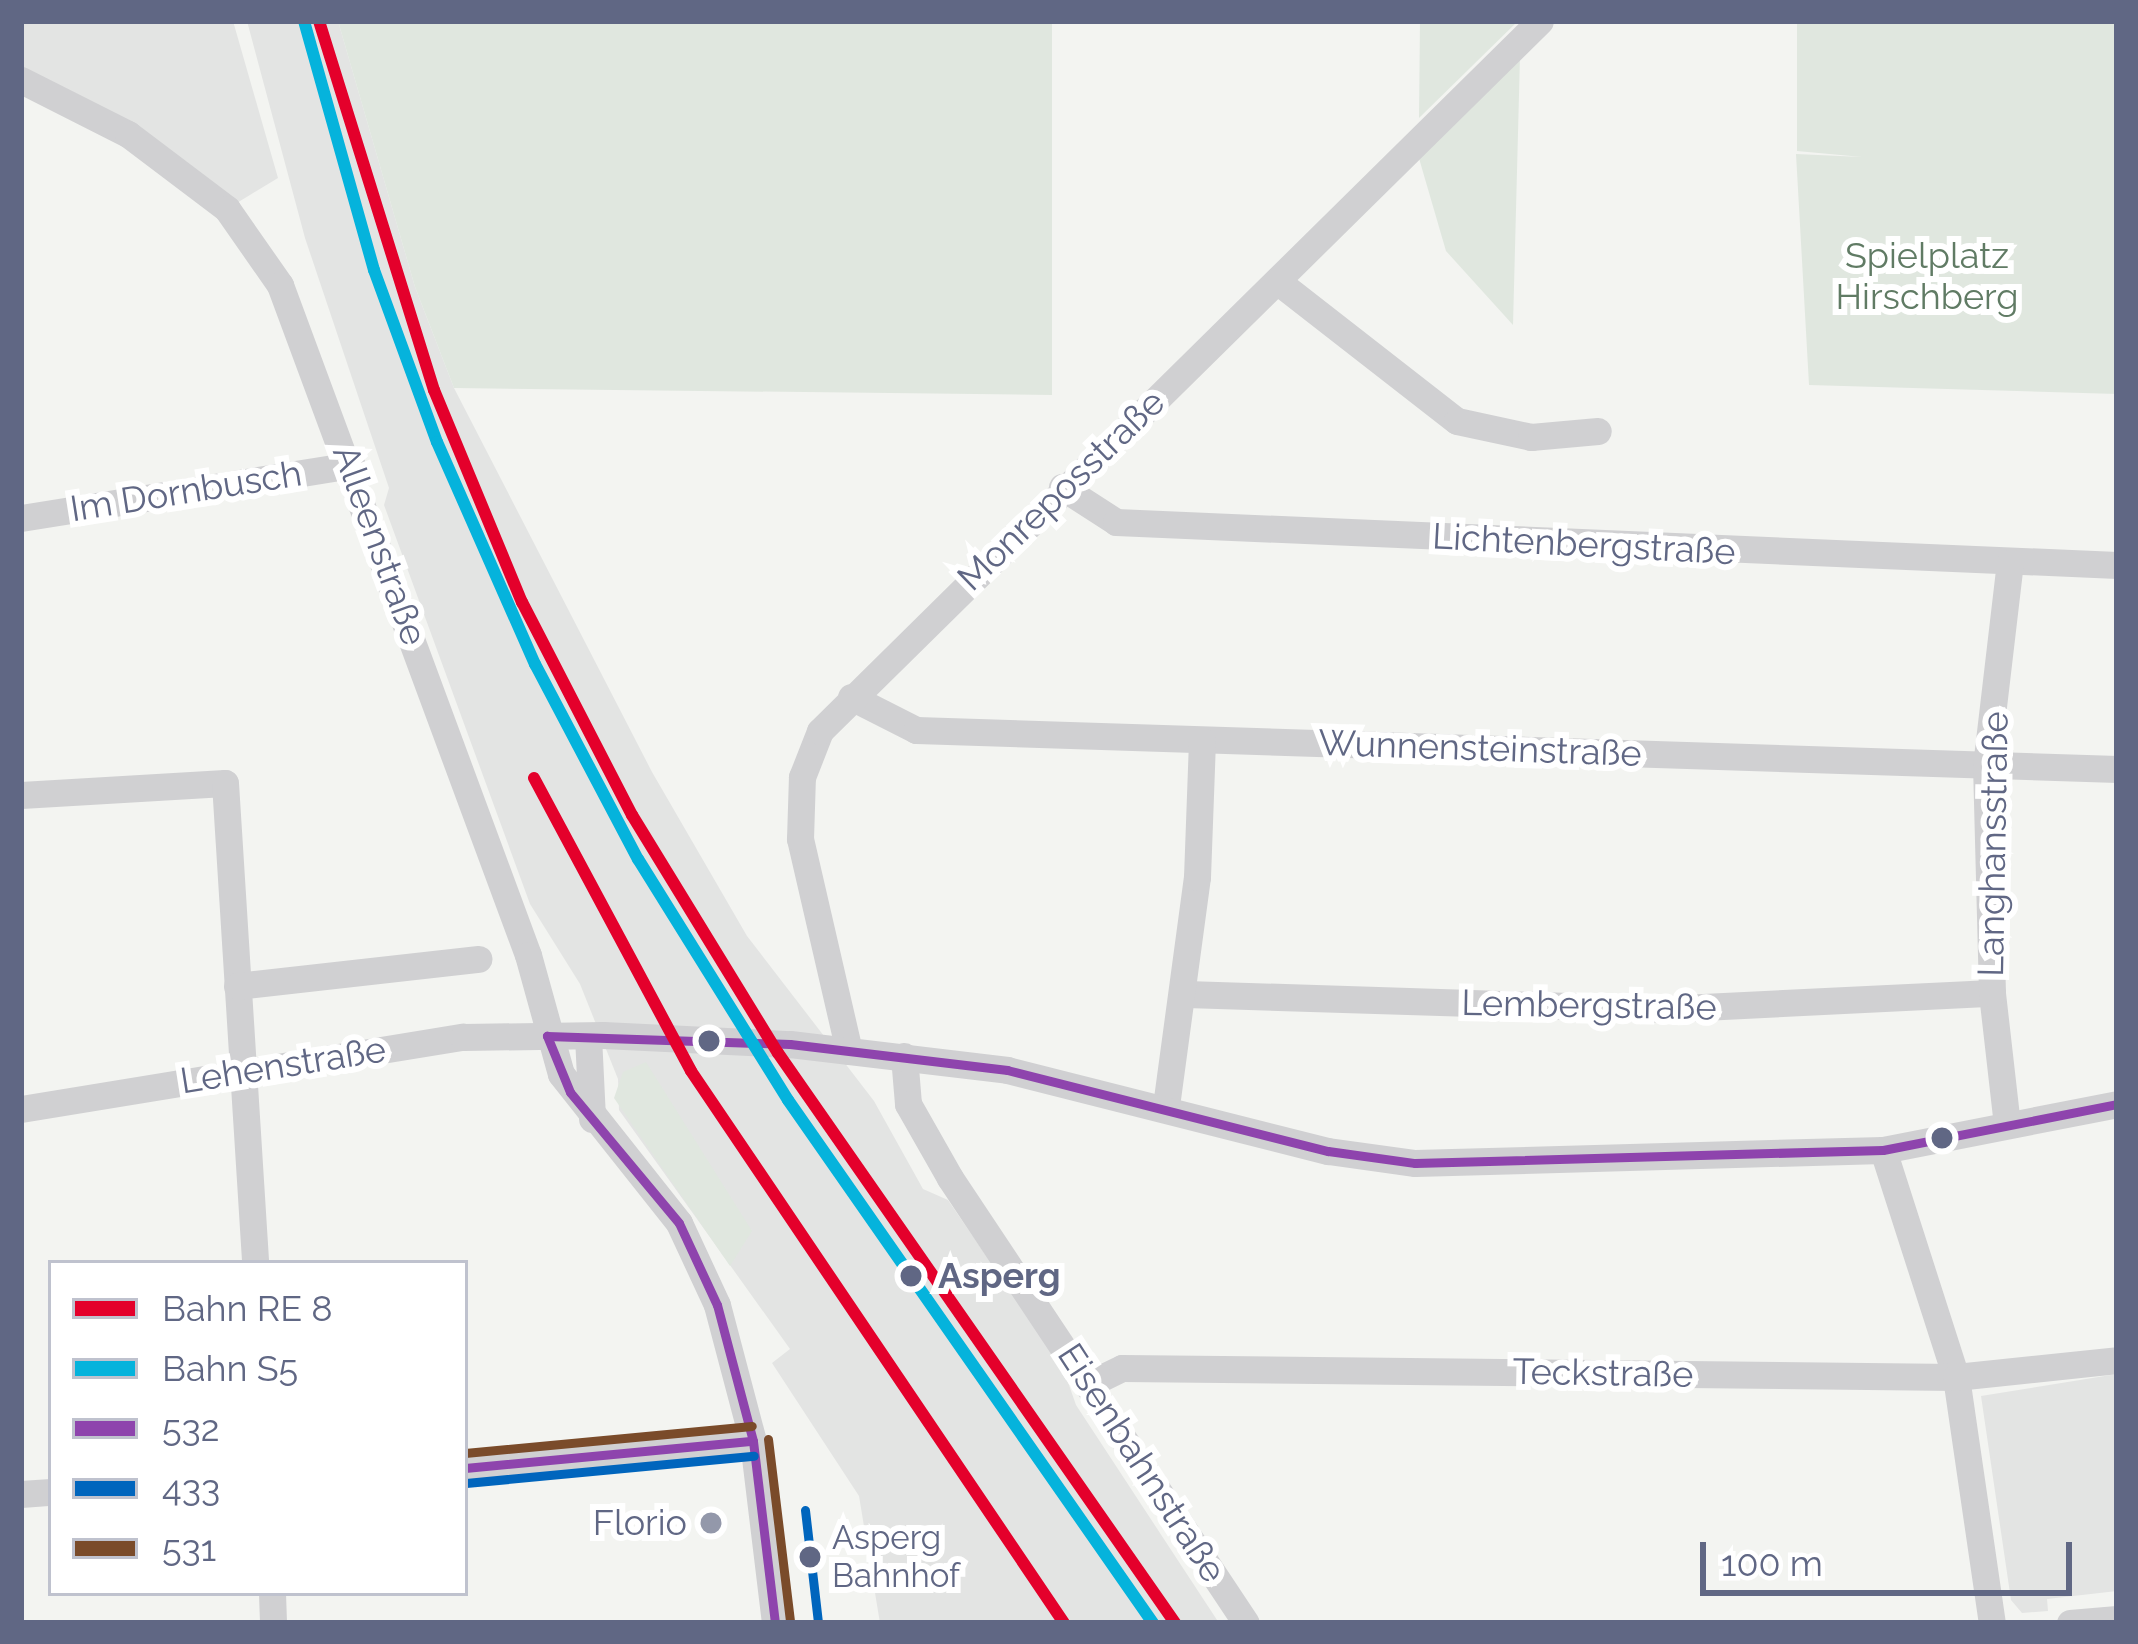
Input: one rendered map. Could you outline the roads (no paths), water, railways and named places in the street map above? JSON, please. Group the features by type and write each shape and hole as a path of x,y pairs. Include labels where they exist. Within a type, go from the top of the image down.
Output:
{"street":[{"name":"Monreposstraße","path":"835,1049 799,818 802,777 820,731 1061,487 1540,21"},
{"name":"Alleenstraße","path":"21,80 128,134 227,209 280,285 352,465 535,974 547,1036 561,1074 592,1119 661,1196 694,1251 717,1305 754,1441 775,1623"},
{"path":"1277,281 1457,421 1532,437 1598,431"},
{"name":"Im Dornbusch","path":"21,518 352,465"},
{"name":"Lichtenbergstraße","path":"1061,487 1116,522 2117,565"},
{"name":"Langhansstraße","path":"2007,1125 1992,993 1986,766 2010,562"},
{"name":"Wunnensteinstraße","path":"851,698 916,730 2117,769"},
{"path":"1166,1106 1186,994 1202,741"},
{"path":"21,795 225,783 255,1260"},
{"path":"237,986 478,959"},
{"name":"Lembergstraße","path":"1186,994 1662,1009 1992,993"},
{"name":"Lehenstraße","path":"21,1108 464,1037 547,1036 904,1055 1166,1106 1328,1151 1415,1163 1883,1150 2117,1104"},
{"path":"592,1119 599,1036"},
{"name":"Eisenbahnstraße","path":"904,1055 908,1103 950,1178 1091,1382 1246,1623"},
{"path":"1883,1150 1957,1377 1992,1623"},
{"name":"Teckstraße","path":"1091,1382 1122,1368 1957,1377 2117,1360"},
{"path":"468,1468 754,1441"},
{"path":"2070,1623 2117,1619"}],"rail line":[{"name":"S5","path":"304,21 374,270 437,442 535,664 638,859 788,1100 1153,1623"}],"place":[{"name":"Asperg","path":"911,1276"},
{"name":"Florio","path":"711,1523"},
{"name":"Asperg Bahnhof","path":"810,1557"}],"park label":[{"name":"Spielplatz Hirschberg","path":"1927,276"}]}
